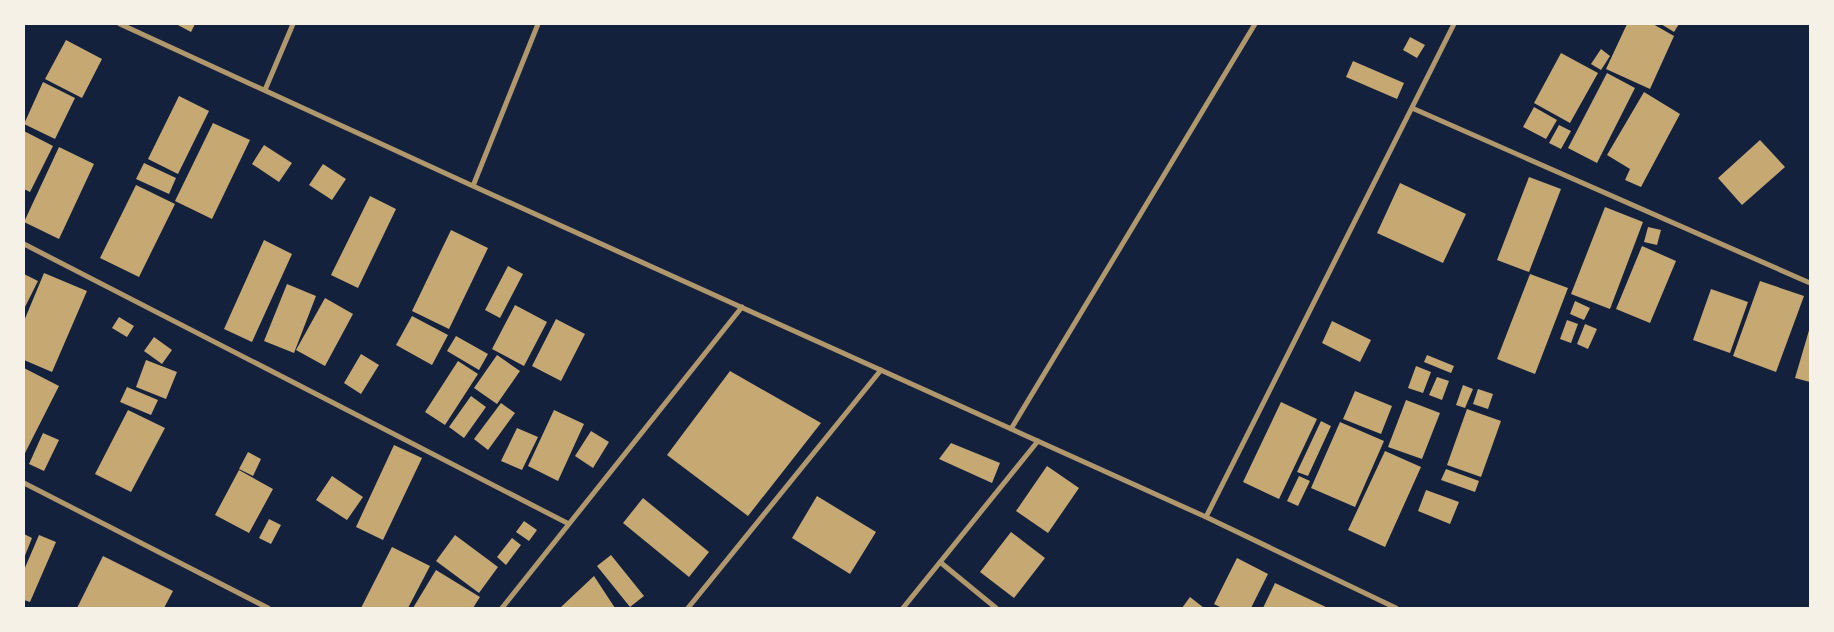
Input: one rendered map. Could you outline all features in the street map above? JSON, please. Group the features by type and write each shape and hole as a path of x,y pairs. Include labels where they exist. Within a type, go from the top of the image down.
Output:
{"street":[{"path":"120,24 473,186 1206,517 1396,608"},
{"path":"265,90 293,24"},
{"path":"473,186 538,24"},
{"path":"1011,429 1255,24"},
{"path":"1206,517 1454,24"},
{"path":"1412,108 1810,283"},
{"path":"24,244 569,524"},
{"path":"502,608 742,307"},
{"path":"688,608 881,370"},
{"path":"903,608 1038,441"},
{"path":"24,483 268,608"},
{"path":"940,562 996,608"}],"building":[{"path":"176,24 195,24 191,32"},
{"path":"1627,24 1653,24 1674,36 1650,89 1606,69"},
{"path":"1661,24 1679,24 1674,32"},
{"path":"1410,37 1425,45 1417,58 1403,50"},
{"path":"66,40 102,59 82,98 45,79"},
{"path":"1601,49 1610,56 1601,70 1591,64"},
{"path":"1561,53 1598,73 1570,123 1534,103"},
{"path":"1353,61 1404,83 1397,99 1346,77"},
{"path":"1607,73 1635,88 1597,163 1568,148"},
{"path":"43,82 75,98 55,139 24,124"},
{"path":"1644,92 1680,114 1641,187 1625,180 1630,169 1607,155"},
{"path":"179,96 209,111 178,174 148,159"},
{"path":"1534,107 1557,120 1546,139 1523,127"},
{"path":"213,123 250,140 212,219 175,201"},
{"path":"1559,125 1571,131 1561,149 1549,143"},
{"path":"24,131 53,146 30,192 24,189"},
{"path":"1760,140 1785,167 1742,205 1718,178"},
{"path":"264,145 292,163 279,182 252,164"},
{"path":"59,147 94,164 59,239 24,222"},
{"path":"144,163 176,178 169,194 136,179"},
{"path":"323,164 346,179 332,200 309,185"},
{"path":"1529,177 1561,189 1529,272 1497,260"},
{"path":"1400,183 1466,214 1443,263 1377,233"},
{"path":"136,185 175,204 139,277 100,258"},
{"path":"370,196 396,209 358,288 331,275"},
{"path":"1605,207 1643,222 1610,309 1571,294"},
{"path":"1648,227 1661,230 1657,245 1644,242"},
{"path":"451,230 488,248 449,329 412,311"},
{"path":"264,240 292,254 252,342 224,329"},
{"path":"1642,246 1676,261 1650,323 1616,309"},
{"path":"508,266 523,274 500,318 485,310"},
{"path":"44,273 87,291 52,372 24,360 24,321"},
{"path":"24,274 38,281 24,309"},
{"path":"1530,274 1568,288 1535,374 1497,359"},
{"path":"1760,281 1804,296 1776,372 1733,356"},
{"path":"287,284 316,296 294,353 264,341"},
{"path":"1711,289 1748,302 1730,353 1693,340"},
{"path":"325,298 353,314 325,366 296,350"},
{"path":"1575,301 1590,308 1584,320 1570,314"},
{"path":"515,305 547,322 524,366 492,349"},
{"path":"412,316 448,335 432,365 396,345"},
{"path":"119,317 134,326 127,337 112,328"},
{"path":"556,319 585,334 561,381 532,366"},
{"path":"1567,320 1578,324 1571,343 1560,339"},
{"path":"1332,321 1371,340 1360,362 1322,343"},
{"path":"1585,324 1597,329 1588,349 1577,344"},
{"path":"1810,327 1810,382 1795,378"},
{"path":"456,336 488,354 479,370 447,351"},
{"path":"154,337 172,350 162,364 144,351"},
{"path":"361,354 379,365 361,394 344,383"},
{"path":"497,355 520,371 497,404 474,388"},
{"path":"1427,355 1454,366 1451,373 1424,362"},
{"path":"146,360 177,372 166,399 136,387"},
{"path":"458,361 478,374 445,425 425,412"},
{"path":"1416,366 1431,372 1423,393 1408,388"},
{"path":"24,368 59,386 24,455"},
{"path":"730,371 821,423 748,516 667,455"},
{"path":"1437,377 1449,381 1442,400 1429,395"},
{"path":"1463,385 1473,389 1465,408 1456,405"},
{"path":"127,387 158,400 151,415 120,402"},
{"path":"1478,389 1493,394 1488,409 1473,404"},
{"path":"1355,391 1392,406 1381,434 1343,419"},
{"path":"471,396 486,407 464,438 449,427"},
{"path":"1406,400 1440,413 1422,459 1388,447"},
{"path":"1281,402 1317,419 1279,499 1243,482"},
{"path":"501,403 515,413 488,450 474,439"},
{"path":"1467,409 1501,421 1481,477 1447,465"},
{"path":"128,410 165,428 131,492 95,474"},
{"path":"554,410 584,424 558,481 528,466"},
{"path":"1321,421 1331,426 1308,476 1297,472"},
{"path":"1340,422 1384,441 1355,507 1311,488"},
{"path":"517,428 538,437 522,470 501,461"},
{"path":"591,431 609,442 593,468 575,456"},
{"path":"43,433 59,440 44,471 29,464"},
{"path":"951,443 1000,463 992,483 939,459"},
{"path":"394,445 422,458 383,540 356,527"},
{"path":"1385,451 1421,467 1385,547 1348,530"},
{"path":"248,452 261,459 253,476 239,469"},
{"path":"1047,466 1079,488 1048,533 1016,511"},
{"path":"1446,469 1479,481 1475,492 1441,480"},
{"path":"239,470 273,489 249,533 215,515"},
{"path":"332,476 363,497 347,520 316,500"},
{"path":"1299,476 1310,481 1298,506 1287,501"},
{"path":"1426,490 1459,502 1450,524 1418,511"},
{"path":"817,496 876,532 850,574 792,538"},
{"path":"643,498 709,552 689,577 623,523"},
{"path":"269,519 281,525 271,544 259,538"},
{"path":"524,521 537,530 529,541 516,532"},
{"path":"1011,532 1045,558 1014,598 980,572"},
{"path":"24,534 32,538 24,558"},
{"path":"39,535 56,542 30,602 24,600 24,570"},
{"path":"455,535 498,567 479,593 436,561"},
{"path":"512,538 521,545 506,565 497,557"},
{"path":"392,547 430,566 408,608 361,608"},
{"path":"611,555 644,596 630,607 597,566"},
{"path":"103,556 173,591 164,608 77,608"},
{"path":"1237,558 1268,574 1251,608 1222,608 1214,604"},
{"path":"436,570 480,597 473,608 413,608"},
{"path":"594,576 615,608 561,607"},
{"path":"1275,583 1328,608 1263,608"},
{"path":"1190,597 1204,608 1182,608"}]}
